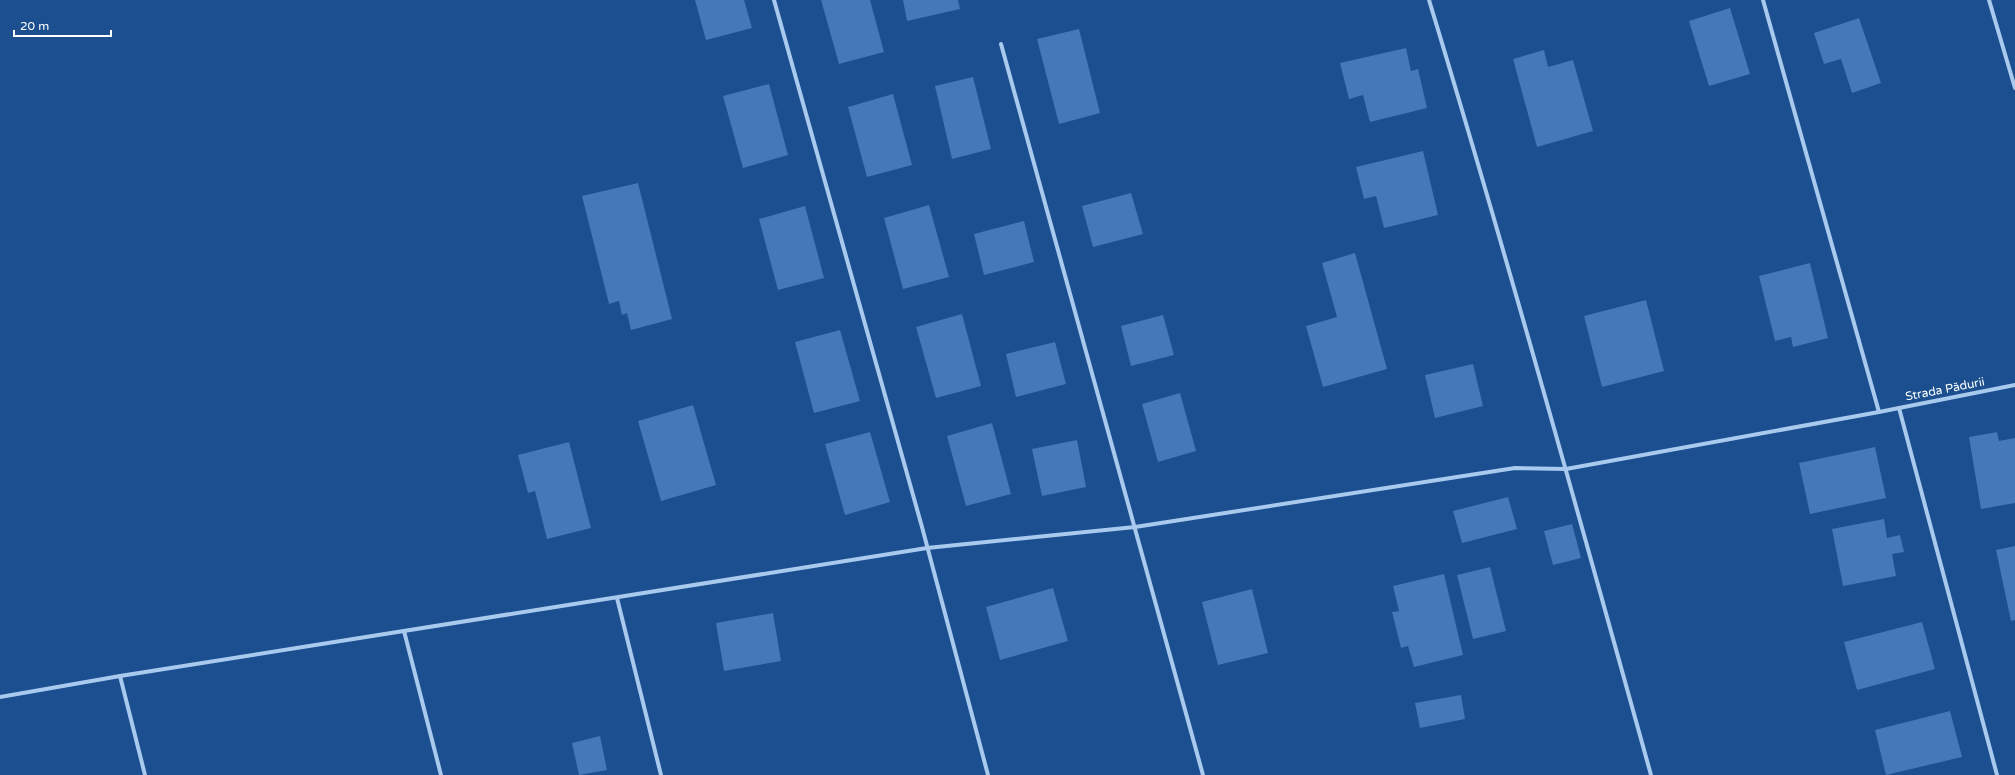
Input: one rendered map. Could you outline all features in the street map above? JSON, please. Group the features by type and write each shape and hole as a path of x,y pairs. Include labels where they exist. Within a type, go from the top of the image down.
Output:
{"street":[{"path":"774,0 927,548 988,775"},
{"path":"1429,0 1486,190 1566,469 1650,775"},
{"path":"1763,0 1879,412"},
{"path":"1989,0 2015,88"},
{"path":"1001,44 1136,526 1203,775"},
{"name":"Strada Pădurii","path":"0,697 120,676 927,548 1136,526 1515,468 1566,469 1879,412 2015,385"},
{"path":"1899,408 1997,775"},
{"path":"617,598 661,775"},
{"path":"404,631 441,775"},
{"path":"120,676 145,775"}],"building":[{"path":"695,0 744,0 752,28 706,40"},
{"path":"821,0 870,0 884,52 839,64"},
{"path":"903,0 958,0 960,9 907,21"},
{"path":"1730,8 1750,74 1709,86 1689,21"},
{"path":"1859,18 1881,83 1852,93 1841,59 1824,64 1814,33"},
{"path":"1079,29 1100,113 1059,124 1037,39"},
{"path":"1406,48 1411,71 1418,69 1427,108 1370,122 1363,95 1349,99 1340,63"},
{"path":"1544,50 1548,67 1573,60 1593,131 1537,147 1513,59"},
{"path":"973,77 991,149 952,159 935,86"},
{"path":"769,84 788,155 743,168 723,96"},
{"path":"893,94 912,165 867,177 848,107"},
{"path":"1423,151 1438,215 1384,228 1376,196 1364,199 1356,167"},
{"path":"638,183 672,319 631,330 627,313 622,315 619,301 609,304 582,196"},
{"path":"1131,193 1143,234 1093,247 1082,206"},
{"path":"929,205 949,277 903,289 884,218"},
{"path":"805,206 824,278 778,290 759,219"},
{"path":"1024,221 1034,262 984,275 974,234"},
{"path":"1355,253 1387,369 1323,387 1306,326 1337,317 1322,263"},
{"path":"1810,263 1828,338 1793,347 1791,337 1775,341 1759,276"},
{"path":"1646,300 1664,371 1602,387 1584,316"},
{"path":"962,314 981,386 936,398 916,327"},
{"path":"1163,315 1174,355 1131,366 1121,326"},
{"path":"840,330 860,401 814,413 795,342"},
{"path":"1055,342 1066,384 1016,397 1006,354"},
{"path":"1473,364 1483,406 1435,418 1425,375"},
{"path":"1180,393 1196,451 1158,462 1142,404"},
{"path":"693,405 716,485 661,501 638,421"},
{"path":"992,423 1011,494 966,506 947,436"},
{"path":"870,432 890,502 845,515 825,444"},
{"path":"1997,432 1999,441 2015,438 2015,503 1981,509 1969,437"},
{"path":"1077,440 1086,487 1042,496 1032,449"},
{"path":"569,442 591,528 547,539 535,491 528,493 518,455"},
{"path":"1875,447 1886,498 1810,514 1799,463"},
{"path":"1508,497 1517,529 1462,543 1453,511"},
{"path":"1884,519 1887,538 1900,535 1904,552 1892,554 1896,576 1843,586 1832,529"},
{"path":"1572,524 1581,558 1553,565 1544,531"},
{"path":"2015,546 2015,620 2011,621 1996,550"},
{"path":"1490,567 1506,631 1473,639 1457,575"},
{"path":"1444,574 1463,655 1414,667 1408,646 1401,648 1392,612 1399,611 1393,586"},
{"path":"1053,588 1068,641 1000,660 986,607"},
{"path":"1252,589 1268,653 1218,665 1202,602"},
{"path":"773,613 781,661 724,671 716,623"},
{"path":"1922,622 1935,669 1857,690 1844,642"},
{"path":"1461,695 1465,719 1420,728 1415,703"},
{"path":"1950,711 1962,757 1886,775 1875,730"},
{"path":"600,736 607,770 579,775 572,743"}]}
